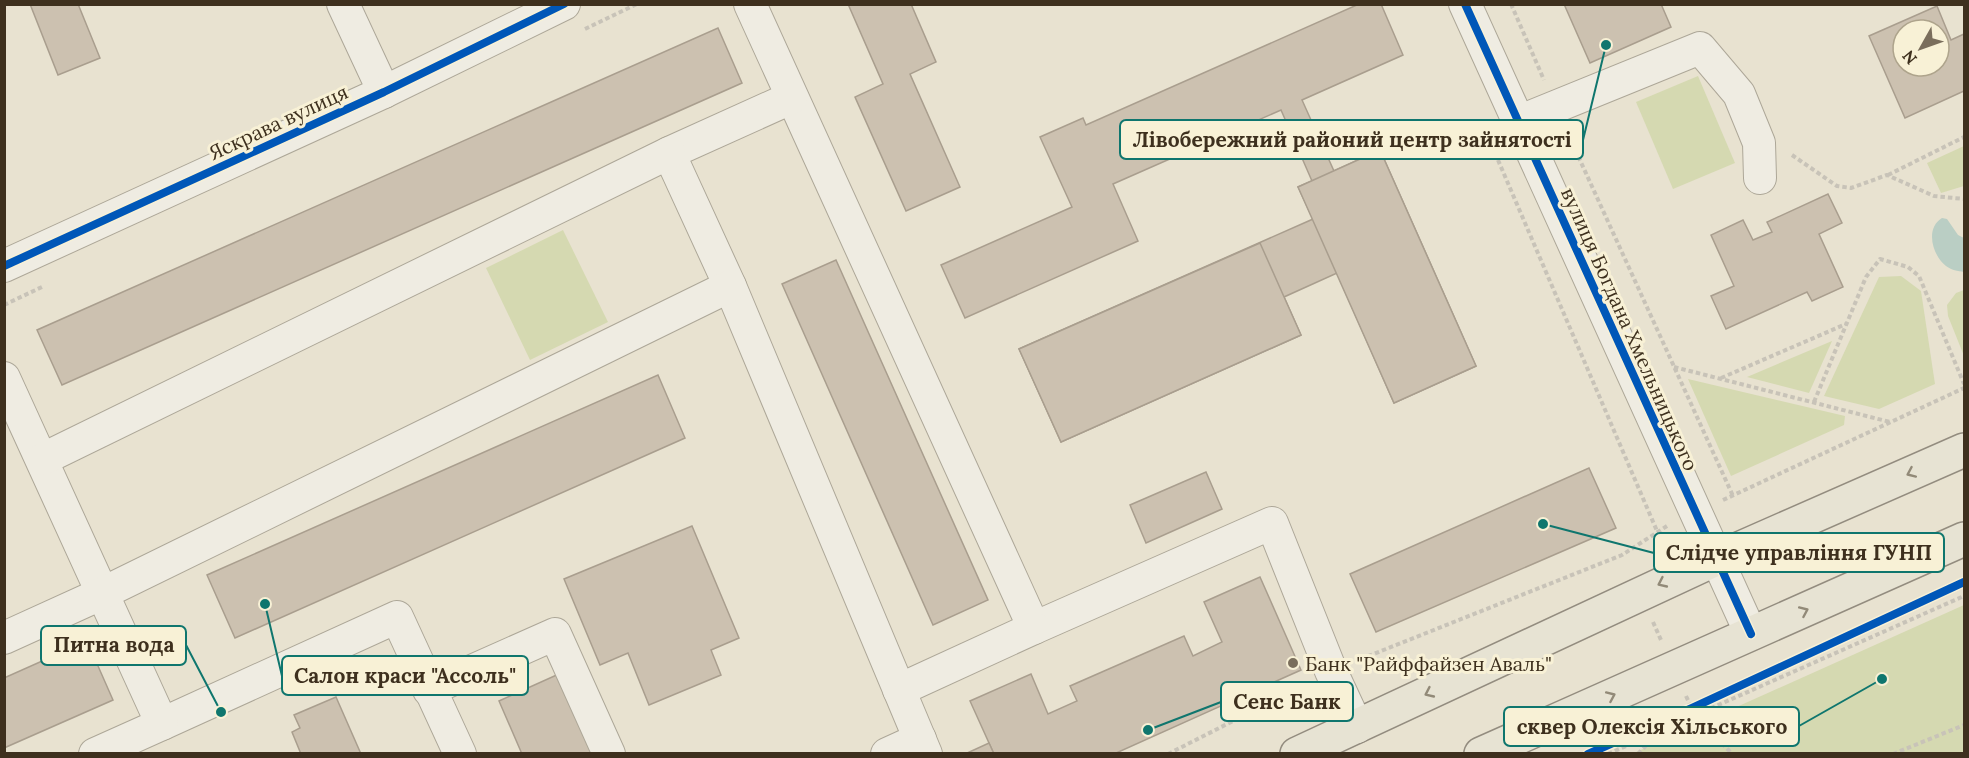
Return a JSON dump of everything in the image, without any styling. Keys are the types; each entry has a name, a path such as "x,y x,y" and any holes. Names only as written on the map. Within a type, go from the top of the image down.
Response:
{"main road":[{"path":"1297,753 1716,559 1965,450"},
{"path":"1481,753 1965,539"}],"street":[{"path":"343,4 384,92"},
{"name":"Яскрава вулиця","path":"4,266 384,92 564,4"},
{"path":"750,4 1034,628"},
{"name":"вулиця Богдана Хмельницького","path":"1466,4 1751,634"},
{"path":"1518,122 1700,48 1739,94 1759,142 1760,178"},
{"path":"43,459 669,153 791,98"},
{"path":"669,153 730,285 922,746 886,753"},
{"path":"4,638 103,593 730,285"},
{"path":"4,378 43,459 162,724"},
{"path":"899,690 1272,523 1331,671 1357,727"},
{"path":"95,753 397,617 460,753"},
{"path":"429,690 555,634 609,753"}],"path":[{"path":"1511,4 1555,106 1733,496"},
{"path":"1753,131 1822,174 1837,186 1851,188 1887,175 1965,137"},
{"path":"1493,149 1657,531"},
{"path":"1887,175 1934,196 1965,198"},
{"path":"1168,753 1331,671 1622,555 1657,531 1965,386 1937,322 1926,289 1919,276 1908,267 1880,259 1866,277 1814,402"},
{"path":"1720,378 1847,323"},
{"path":"1673,367 1891,422"},
{"path":"1622,555 1694,711 1732,753"},
{"path":"1598,749 1694,711 1965,596"},
{"path":"1608,753 1661,730 1733,689"},
{"path":"1893,753 1965,725"},
{"path":"1638,753 1661,730"}],"green space":[{"path":"1698,76 1735,163 1673,189 1636,102"},
{"path":"1964,146 1964,186 1941,193 1927,163"},
{"path":"563,230 608,322 530,360 486,268"},
{"path":"1901,276 1921,291 1935,384 1879,409 1824,396 1879,277"},
{"path":"1964,290 1964,356 1948,316 1947,305 1956,293"},
{"path":"1832,341 1809,393 1747,377"},
{"path":"1688,379 1845,416 1844,425 1731,476"},
{"path":"1964,605 1964,753 1634,753"}],"shaded area":[{"path":"1942,218 1947,219 1958,235 1964,238 1964,272 1946,266 1934,249 1933,228"}],"building":[{"path":"30,4 78,4 100,58 58,75"},
{"path":"848,4 911,4 936,62 910,74 960,187 906,211 855,97 883,84"},
{"path":"1359,4 1381,4 1403,55 1302,100 1334,171 1380,150 1476,366 1394,403 1337,273 1284,297 1301,335 1061,442 1019,349 1313,219 1298,187 1312,181 1281,110 1113,184 1138,241 965,318 941,265 1072,207 1040,137 1083,118 1086,125"},
{"path":"1564,4 1661,4 1671,27 1590,63"},
{"path":"1937,6 1942,18 1910,18"},
{"path":"1891,26 1891,78 1951,78 1951,40 1964,34 1964,91 1905,118 1869,36"},
{"path":"718,28 742,83 62,385 37,330"},
{"path":"1380,150 1476,366 1394,403 1298,187"},
{"path":"1828,194 1842,223 1819,234 1843,287 1812,301 1807,292 1726,329 1711,296 1734,286 1711,235 1743,220 1753,240 1772,232 1767,222"},
{"path":"1260,243 1301,335 1061,442 1019,349"},
{"path":"836,260 988,600 933,625 782,284"},
{"path":"658,375 685,438 235,638 207,575"},
{"path":"1589,468 1616,528 1376,632 1350,574"},
{"path":"1206,472 1222,509 1146,543 1130,505"},
{"path":"692,526 739,638 711,650 721,675 649,705 628,653 600,665 564,579"},
{"path":"1260,577 1301,670 1114,754 994,754 970,701 1031,674 1048,714 1077,701 1070,686 1184,636 1193,656 1222,642 1204,602"},
{"path":"87,641 113,700 4,748 4,678"},
{"path":"561,673 597,754 522,754 499,701"},
{"path":"336,697 361,754 301,754 292,732 300,728 294,715"},
{"path":"989,743 994,754 965,754"}],"cycle path":[{"path":"4,266 384,92 564,4"},
{"path":"1465,4 1751,634"},
{"path":"1588,754 1964,582"}],"place":[{"name":"Лівобережний районий центр зайнятості","path":"1606,45"},
{"name":"Слідче управління ГУНП","path":"1543,524"},
{"name":"Салон краси \"Ассоль\"","path":"265,604"},
{"name":"Банк \"Райффайзен Аваль\"","path":"1293,663"},
{"name":"сквер Олексія Хільського","path":"1882,679"},
{"name":"Питна вода","path":"221,712"},
{"name":"Сенс Банк","path":"1148,730"}]}
